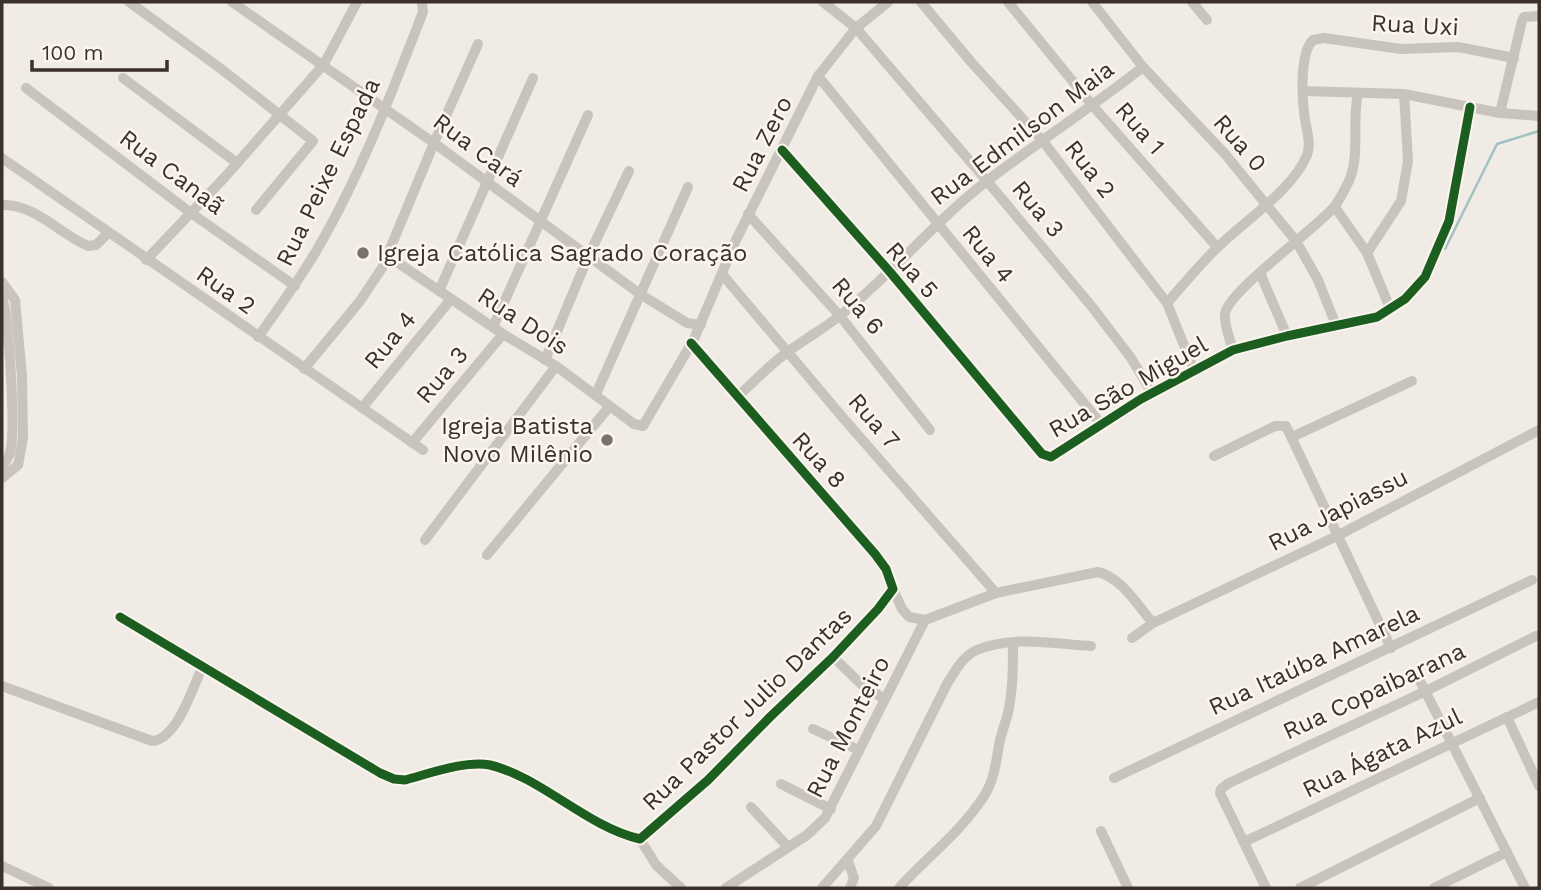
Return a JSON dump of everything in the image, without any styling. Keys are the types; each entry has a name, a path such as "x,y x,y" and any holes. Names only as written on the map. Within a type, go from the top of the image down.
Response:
{"street":[{"path":"129,2 220,68 313,142 256,210"},
{"name":"Rua Cará","path":"232,2 434,142 640,294 687,323 701,325"},
{"path":"146,260 237,163 324,64 356,2"},
{"name":"Rua Peixe Espada","path":"258,337 319,247 386,108 421,17 424,8 422,2"},
{"name":"Rua 3","path":"823,2 856,28 987,181 1093,308 1131,358 1152,393"},
{"name":"Rua Zero","path":"634,424 640,427 645,425 693,341 748,214 818,76 856,28 888,2"},
{"name":"Rua 2","path":"921,2 972,64 1041,140 1167,303"},
{"name":"Rua 1","path":"1008,2 1093,106 1217,247"},
{"name":"Rua 0","path":"1093,2 1143,67 1225,154 1296,241 1318,280 1336,325"},
{"path":"1192,2 1207,20"},
{"path":"1500,113 1524,17 1539,16"},
{"name":"Rua Uxi","path":"1303,91 1307,48 1313,40 1324,38 1401,49 1458,47 1514,58"},
{"path":"304,369 360,301 388,256 434,142 478,44"},
{"name":"Rua Edmilson Maia","path":"737,397 787,352 840,316 890,272 936,224 987,181 1143,67"},
{"name":"Rua 4","path":"818,76 1101,424"},
{"path":"123,78 237,163"},
{"name":"Rua 4","path":"439,291 533,78"},
{"name":"Rua Canaã","path":"26,88 191,213 295,286"},
{"path":"1194,370 1167,303 1217,247 1267,205 1298,170 1307,153 1303,91 1404,94 1500,113 1539,116"},
{"path":"1233,350 1226,324 1228,306 1260,273 1335,207 1352,176 1356,164 1354,131 1358,93"},
{"path":"1367,253 1401,201 1408,161 1404,94"},
{"name":"Rua São Miguel","path":"1011,416 1042,454 1051,457 1152,393 1233,350 1377,317 1405,299 1425,277 1449,221 1470,107"},
{"name":"Rua 3","path":"493,327 588,115"},
{"name":"Rua 5","path":"782,150 890,272 1011,416"},
{"path":"2,158 108,233 96,245 88,246 33,213 13,205 2,205"},
{"path":"545,359 588,257 629,170"},
{"path":"596,394 688,187"},
{"path":"1335,207 1367,253 1391,308"},
{"name":"Rua 6","path":"748,214 840,316 929,430"},
{"name":"Rua 2","path":"108,233 423,450"},
{"name":"Rua Dois","path":"388,256 503,334 556,366 634,424"},
{"path":"1260,273 1287,336"},
{"name":"Rua 7","path":"722,274 996,593"},
{"path":"2,282 15,300 22,376 23,438 7,462"},
{"path":"2,298 6,314 6,370 13,436 7,462 9,474 2,478"},
{"name":"Rua 4","path":"362,408 451,299"},
{"name":"Rua 8","path":"687,323 693,341 737,397 876,554 886,569 892,589"},
{"name":"Rua 3","path":"412,443 503,334"},
{"path":"425,540 556,366"},
{"path":"6,370 22,376"},
{"path":"1292,437 1412,382"},
{"path":"487,555 609,407"},
{"path":"1214,456 1275,426 1286,426 1391,648"},
{"name":"Rua Japiassu","path":"1132,638 1153,623 1337,536 1539,430"},
{"path":"892,589 909,617 925,620 996,593 1098,572 1122,587 1153,623"},
{"name":"Rua Itaúba Amarela","path":"1114,778 1532,580"},
{"name":"Rua Pastor Julio Dantas","path":"120,617 367,766 394,779 405,780 471,764 489,765 523,779 614,830 640,839 708,780 833,657 878,609 892,589"},
{"name":"Rua Monteiro","path":"726,888 817,827 831,809 925,620"},
{"name":"Rua Copaibarana","path":"1244,842 1220,793 1229,783 1426,691 1536,636"},
{"path":"822,888 848,861 881,818 948,682 962,660 976,650 1013,643 1091,646"},
{"path":"899,888 918,867 945,845 984,795 997,765 999,743 1008,712 1013,643"},
{"path":"833,657 860,683 884,699"},
{"path":"2,686 152,741 160,740 175,725 202,668"},
{"path":"1418,675 1525,888"},
{"name":"Rua Ágata Azul","path":"1244,842 1539,702"},
{"path":"1507,717 1539,786"},
{"path":"813,729 859,750"},
{"path":"781,784 831,809"},
{"path":"1300,888 1480,798"},
{"path":"751,807 788,847"},
{"path":"1101,831 1128,888"},
{"path":"640,839 656,865 681,888"},
{"path":"1244,842 1266,888"},
{"path":"1434,888 1507,852"},
{"path":"848,861 853,878 850,888"},
{"path":"2,866 48,888"}],"waterway":[{"path":"1445,249 1497,144 1539,131"}],"cycle path":[{"path":"782,150 890,272 1042,454 1051,457 1141,399 1233,350 1377,317 1405,299 1425,277 1449,221 1470,107"},
{"path":"120,617 394,779 405,780 470,764 490,765 528,780 601,824 640,839 708,780 833,657 893,589 886,569 875,554 691,343"}],"place":[{"name":"Igreja Católica Sagrado Coração","path":"363,253"},
{"name":"Igreja Batista Novo Milênio","path":"607,440"}]}
